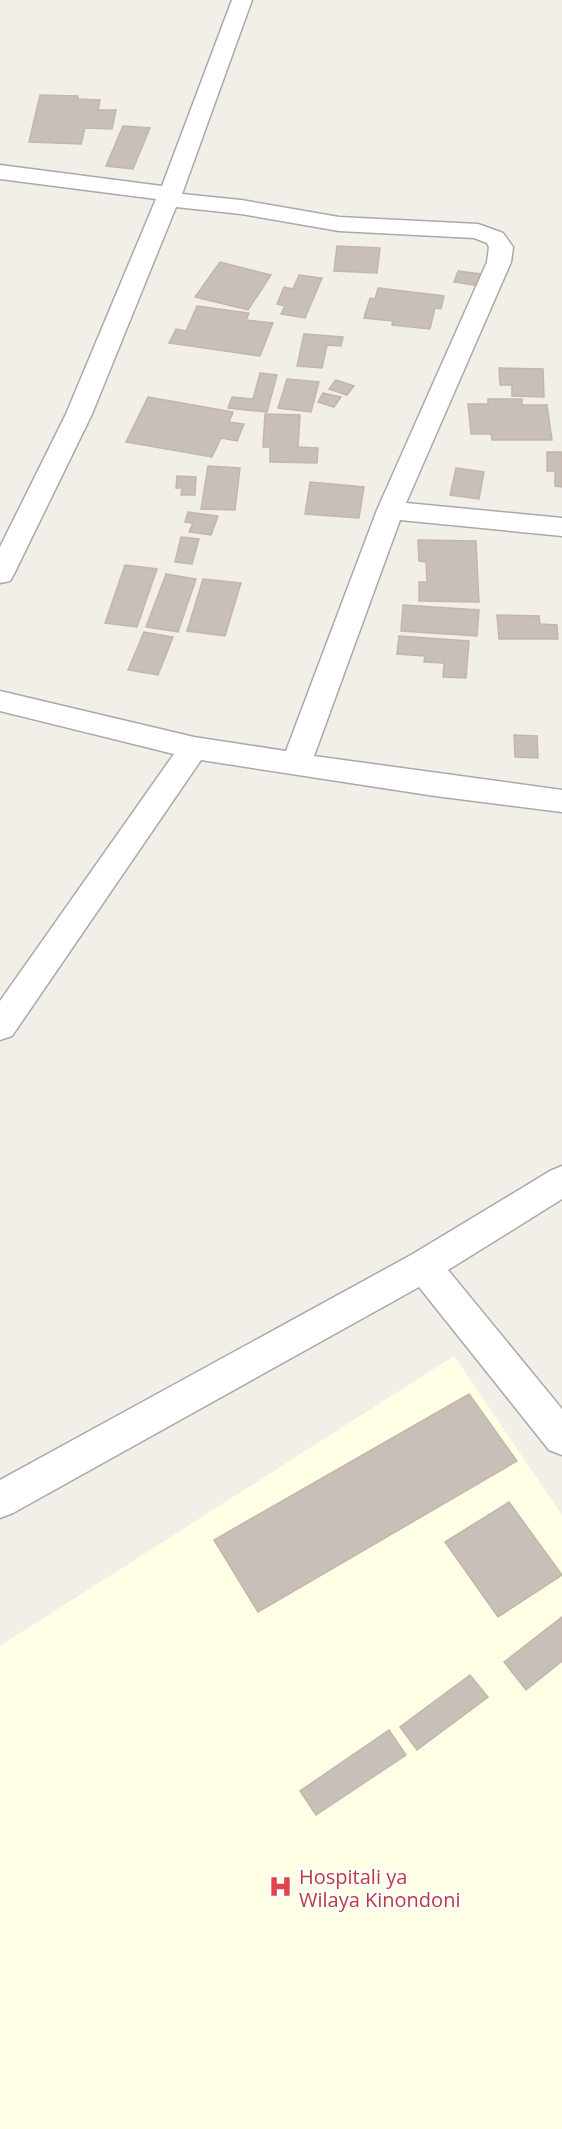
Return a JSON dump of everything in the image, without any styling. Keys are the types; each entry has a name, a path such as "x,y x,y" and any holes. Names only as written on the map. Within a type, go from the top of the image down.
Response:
{"street":[{"path":"0,574 79,414 169,197 242,0"},
{"path":"0,172 241,207 339,224 478,231 495,238 501,247 500,262 492,281 390,510 296,764"},
{"path":"390,510 562,527"},
{"path":"0,701 194,748 562,801"},
{"path":"0,1027 194,748"},
{"path":"0,1500 424,1266 562,1181"},
{"path":"424,1266 562,1438"}],"shaded area":[{"name":"Hospitali ya Wilaya Kinondoni","path":"454,1356 562,1515 562,2129 0,2129 0,1646"}],"building":[{"path":"40,95 78,96 78,99 100,100 98,110 116,110 112,129 85,128 81,144 29,142"},
{"path":"123,126 150,128 133,169 106,166"},
{"path":"337,246 380,248 377,273 334,271"},
{"path":"220,262 271,275 248,310 195,297"},
{"path":"458,271 489,275 485,287 454,282"},
{"path":"299,275 322,278 305,318 281,314 285,306 277,304 284,287 293,289"},
{"path":"378,288 444,296 441,309 435,308 430,329 392,325 393,321 364,318 370,298 375,299"},
{"path":"197,306 249,313 246,320 273,323 260,356 169,343 176,329 186,331"},
{"path":"304,334 343,337 341,346 327,345 322,368 297,366"},
{"path":"499,368 543,369 544,397 512,396 512,385 500,385"},
{"path":"260,373 277,375 267,412 228,408 232,397 253,399"},
{"path":"287,379 319,382 311,412 278,408"},
{"path":"336,380 354,386 347,395 329,389"},
{"path":"323,393 341,397 334,407 318,402"},
{"path":"148,397 233,412 229,422 244,424 237,441 221,438 212,457 126,442"},
{"path":"488,399 522,399 522,405 547,405 552,440 492,440 491,434 471,434 468,404 488,404"},
{"path":"265,414 300,415 298,447 318,448 317,463 270,462 270,447 263,447"},
{"path":"547,452 562,452 562,487 555,486 555,471 547,471"},
{"path":"208,466 240,468 235,510 201,509"},
{"path":"456,468 484,472 479,499 450,495"},
{"path":"177,476 196,477 195,495 181,495 182,488 176,488"},
{"path":"310,482 364,487 359,518 305,514"},
{"path":"188,512 218,516 211,535 189,532 193,523 185,522"},
{"path":"181,537 199,539 192,564 175,562"},
{"path":"418,540 476,541 479,602 419,601 419,582 427,582 426,562 419,561"},
{"path":"125,565 157,569 137,627 105,623"},
{"path":"166,574 196,579 178,632 146,627"},
{"path":"203,579 241,583 225,636 187,631"},
{"path":"403,605 479,610 477,636 401,631"},
{"path":"497,615 539,616 540,624 557,625 558,639 499,639"},
{"path":"144,632 173,637 158,675 128,670"},
{"path":"399,636 469,641 466,678 443,677 444,663 424,662 425,656 397,654"},
{"path":"514,735 537,736 538,758 515,757"},
{"path":"469,1394 517,1461 258,1612 214,1540"},
{"path":"509,1502 562,1575 498,1617 445,1542"},
{"path":"562,1617 562,1661 526,1690 504,1662"},
{"path":"470,1675 488,1697 417,1750 400,1727"},
{"path":"389,1730 406,1755 316,1815 300,1791"}],"place":[{"name":"Hospitali ya Wilaya Kinondoni","path":"281,1887"}]}
